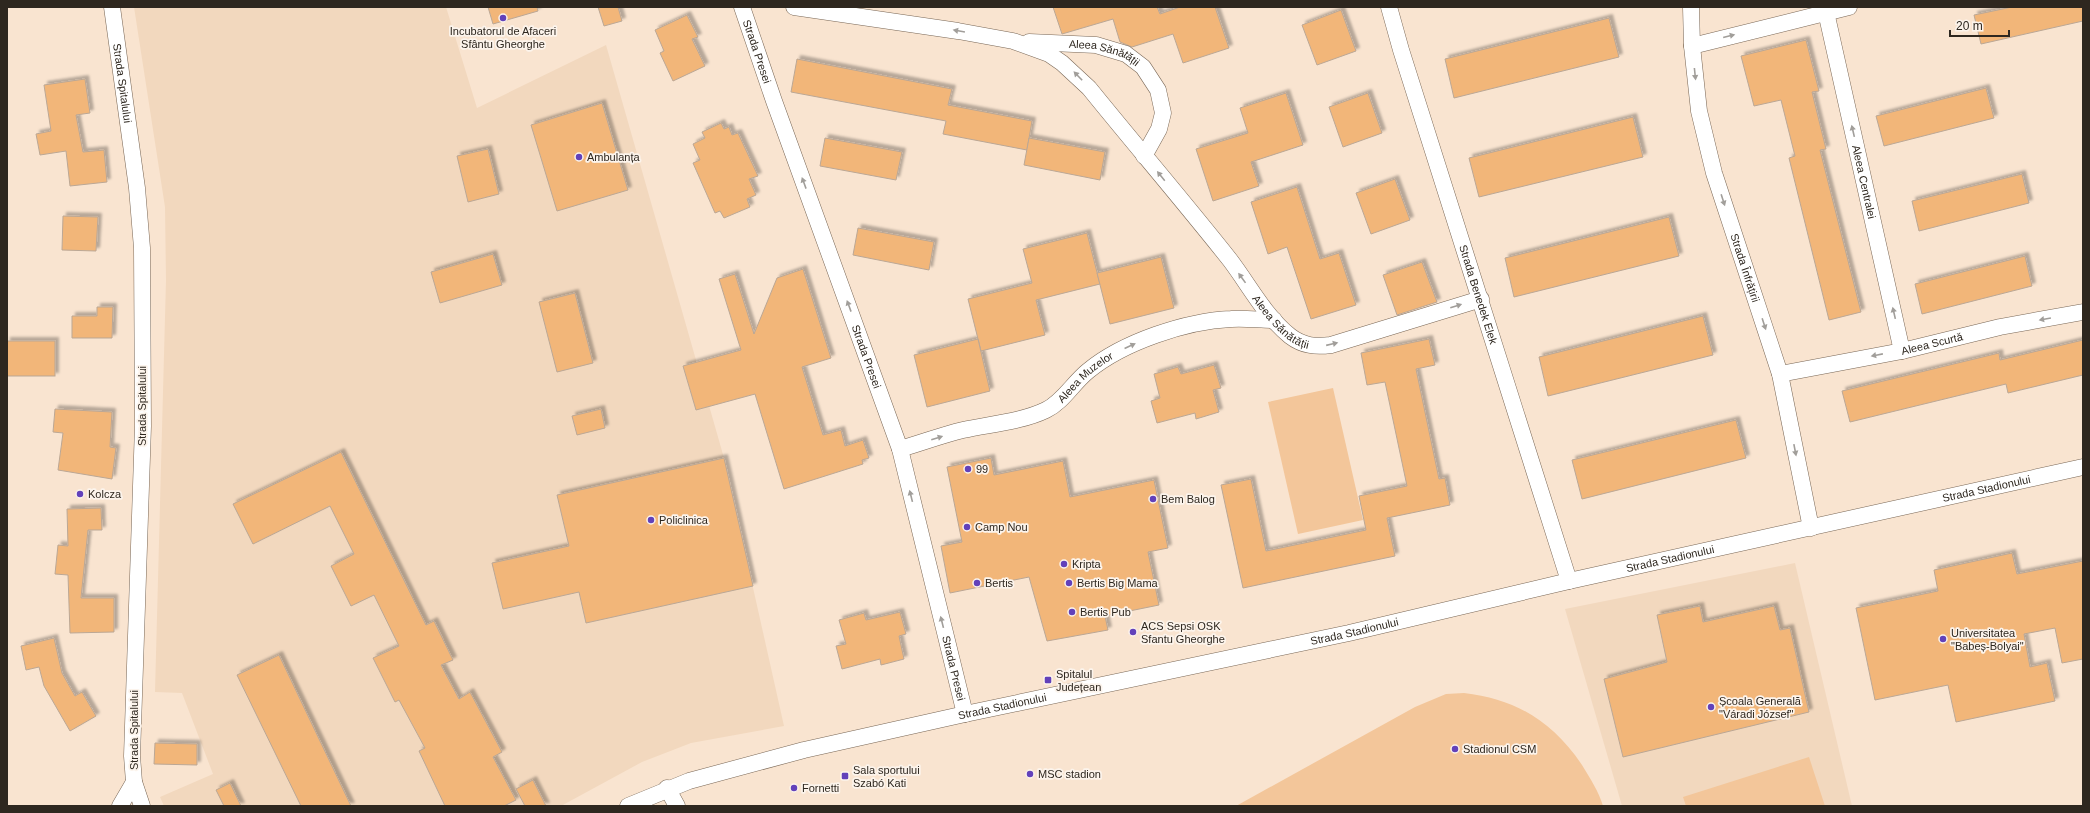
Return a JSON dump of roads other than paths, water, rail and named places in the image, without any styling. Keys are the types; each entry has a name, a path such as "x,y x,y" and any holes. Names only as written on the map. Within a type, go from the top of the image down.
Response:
{"street":[{"name":"Strada Spitalului","path":"112,7 138,188 142,248 142,426 132,756 134,782 142,806"},
{"name":"Strada Presei","path":"742,7 774,101 900,449 965,714"},
{"name":"Aleea Sănătății","path":"794,7 958,31 1013,41 1096,45 1126,54 1143,67 1158,90 1163,113 1159,129 1144,156"},
{"name":"Strada Benedek Elek","path":"1390,7 1401,50 1570,581"},
{"name":"Strada Înfrățirii","path":"1691,7 1692,46 1699,111 1714,173 1780,374 1811,528"},
{"path":"1692,46 1849,7"},
{"name":"Aleea Centralei","path":"1826,12 1902,351"},
{"name":"Aleea Sănătății","path":"1013,41 1049,54 1074,72 1230,261 1274,320 1290,336 1300,342 1320,346 1381,331 1481,298"},
{"name":"Aleea Scurtă","path":"1780,374 1902,351 2000,327 2083,312"},
{"name":"Aleea Muzelor","path":"900,449 961,430 1031,416 1044,411 1053,406 1087,371 1114,354 1158,335 1192,324 1214,321 1232,319 1274,320"},
{"name":"Strada Stadionului","path":"628,806 667,788 714,773 804,750 965,714 1349,633 1570,581 2083,467"},
{"path":"120,806 134,782"},
{"path":"667,788 677,806"}],"place":[{"name":"Incubatorul de Afaceri Sfântu Gheorghe","path":"503,18"},
{"name":"Ambulanța","path":"579,157"},
{"name":"99","path":"968,469"},
{"name":"Kolcza","path":"80,494"},
{"name":"Bem Balog","path":"1153,499"},
{"name":"Policlinica","path":"651,520"},
{"name":"Camp Nou","path":"967,527"},
{"name":"Kripta","path":"1064,564"},
{"name":"Bertis","path":"977,583"},
{"name":"Bertis Big Mama","path":"1069,583"},
{"name":"Bertis Pub","path":"1072,612"},
{"name":"ACS Sepsi OSK Sfantu Gheorghe","path":"1133,632"},
{"name":"Universitatea \"Babeș-Bolyai\"","path":"1943,639"},
{"name":"Spitalul Județean","path":"1048,680"},
{"name":"Școala Generală \"Váradi József\"","path":"1711,707"},
{"name":"Stadionul CSM","path":"1455,749"},
{"name":"MSC stadion","path":"1030,774"},
{"name":"Sala sportului Szabó Kati","path":"845,776"},
{"name":"Fornetti","path":"794,788"}]}
